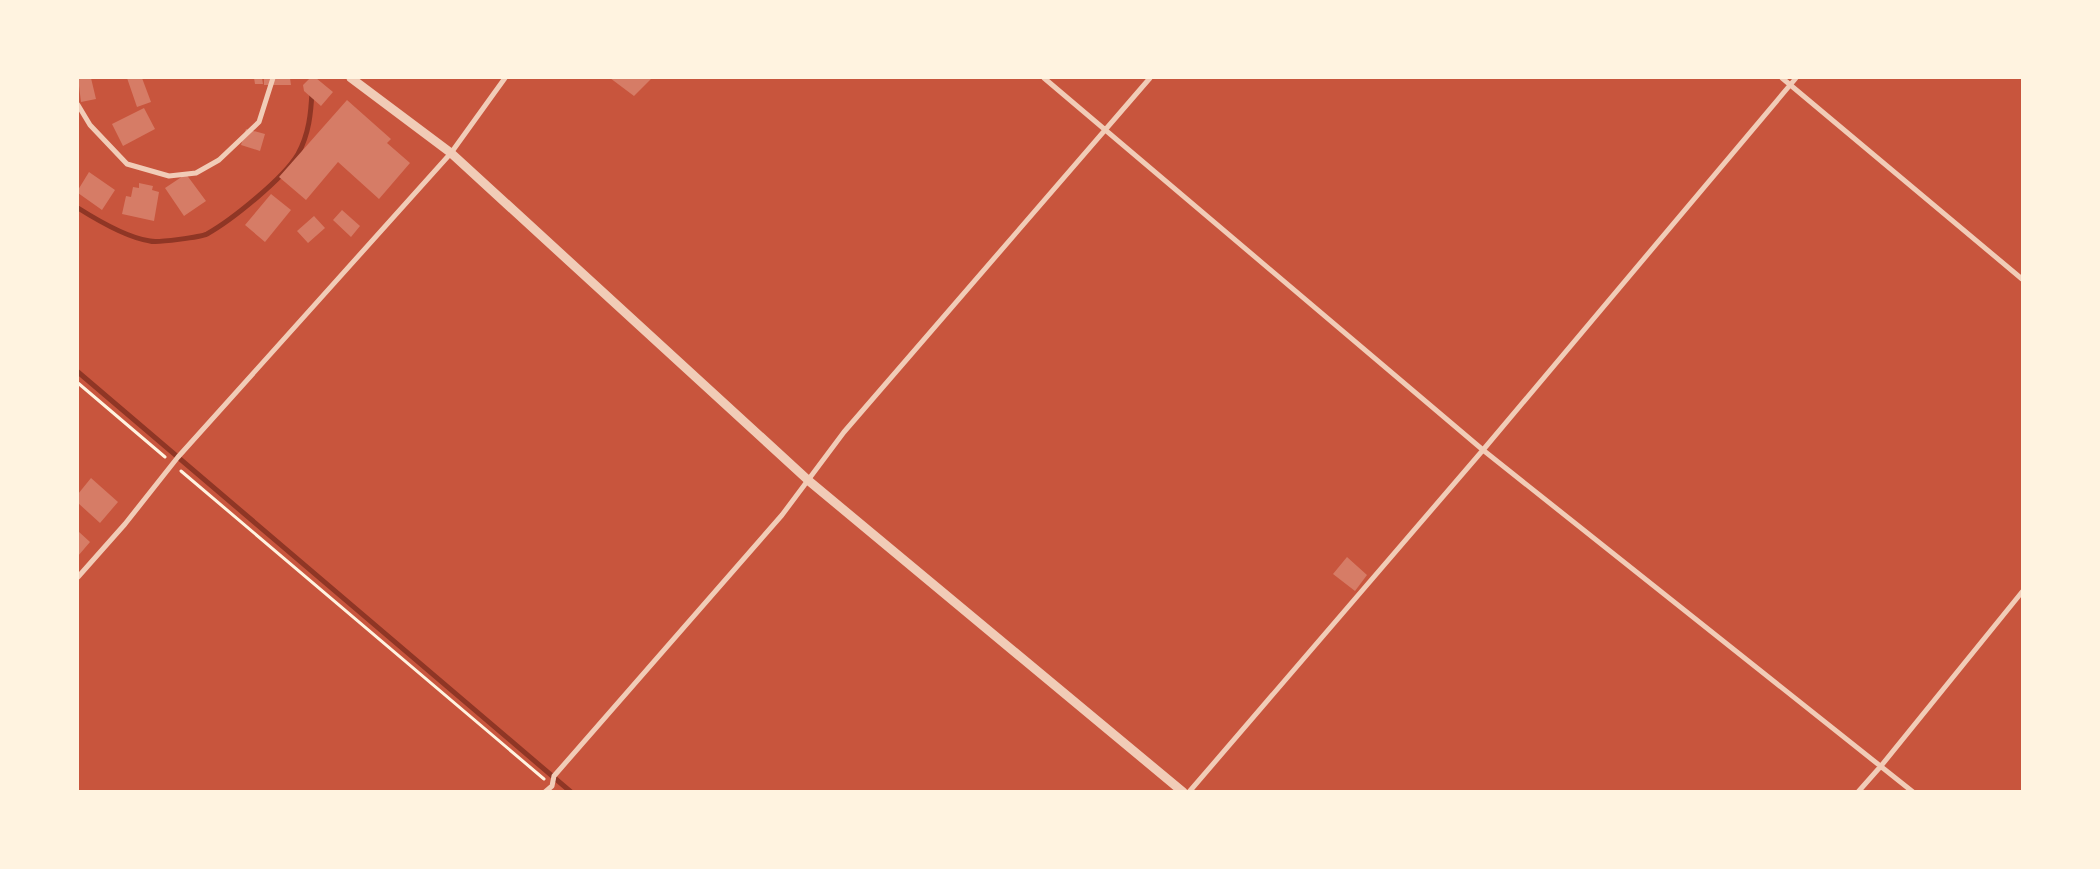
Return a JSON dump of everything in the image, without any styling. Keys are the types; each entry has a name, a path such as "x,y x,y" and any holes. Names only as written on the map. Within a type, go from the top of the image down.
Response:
{"street":[{"path":"78,105 90,125 127,164 168,176 196,173 219,160 259,122 273,78"},
{"path":"351,78 452,153 809,481 1183,792"},
{"path":"78,577 125,524 173,464 452,153 506,78"},
{"path":"1044,78 1483,450 1913,792"},
{"path":"545,792 552,786 554,776 782,515 844,432 1150,78"},
{"path":"1782,78 2022,279"},
{"path":"1189,792 1483,450 1796,78"},
{"path":"1858,792 2022,592"}],"path":[{"path":"78,383 552,786"}],"building":[{"path":"78,78 91,78 96,99 81,102"},
{"path":"127,78 142,78 151,102 137,107"},
{"path":"254,78 262,78 263,84 255,84"},
{"path":"264,78 290,78 291,85 264,85"},
{"path":"310,78 316,78 333,92 321,106 304,91 303,85"},
{"path":"610,78 652,78 634,96"},
{"path":"347,100 391,139 387,143 410,163 379,199 338,162 306,200 279,177"},
{"path":"144,108 155,129 123,146 112,124"},
{"path":"246,129 265,134 260,151 241,145"},
{"path":"89,172 115,190 102,210 78,193"},
{"path":"186,174 206,201 184,216 165,188"},
{"path":"139,183 153,186 152,190 159,192 154,221 122,214 126,196 131,197 133,187 139,188"},
{"path":"271,194 291,210 265,242 245,225"},
{"path":"342,210 360,226 351,237 333,220"},
{"path":"314,216 325,228 308,243 297,231"},
{"path":"91,478 118,502 100,523 78,503 78,494"},
{"path":"78,531 90,542 78,556"},
{"path":"1347,557 1367,575 1355,591 1333,574"}],"waterway":[{"path":"78,208 103,223 150,241 197,237 207,234 218,228 257,198 291,164 302,146 307,131 312,91"},
{"path":"78,372 571,792"}]}
